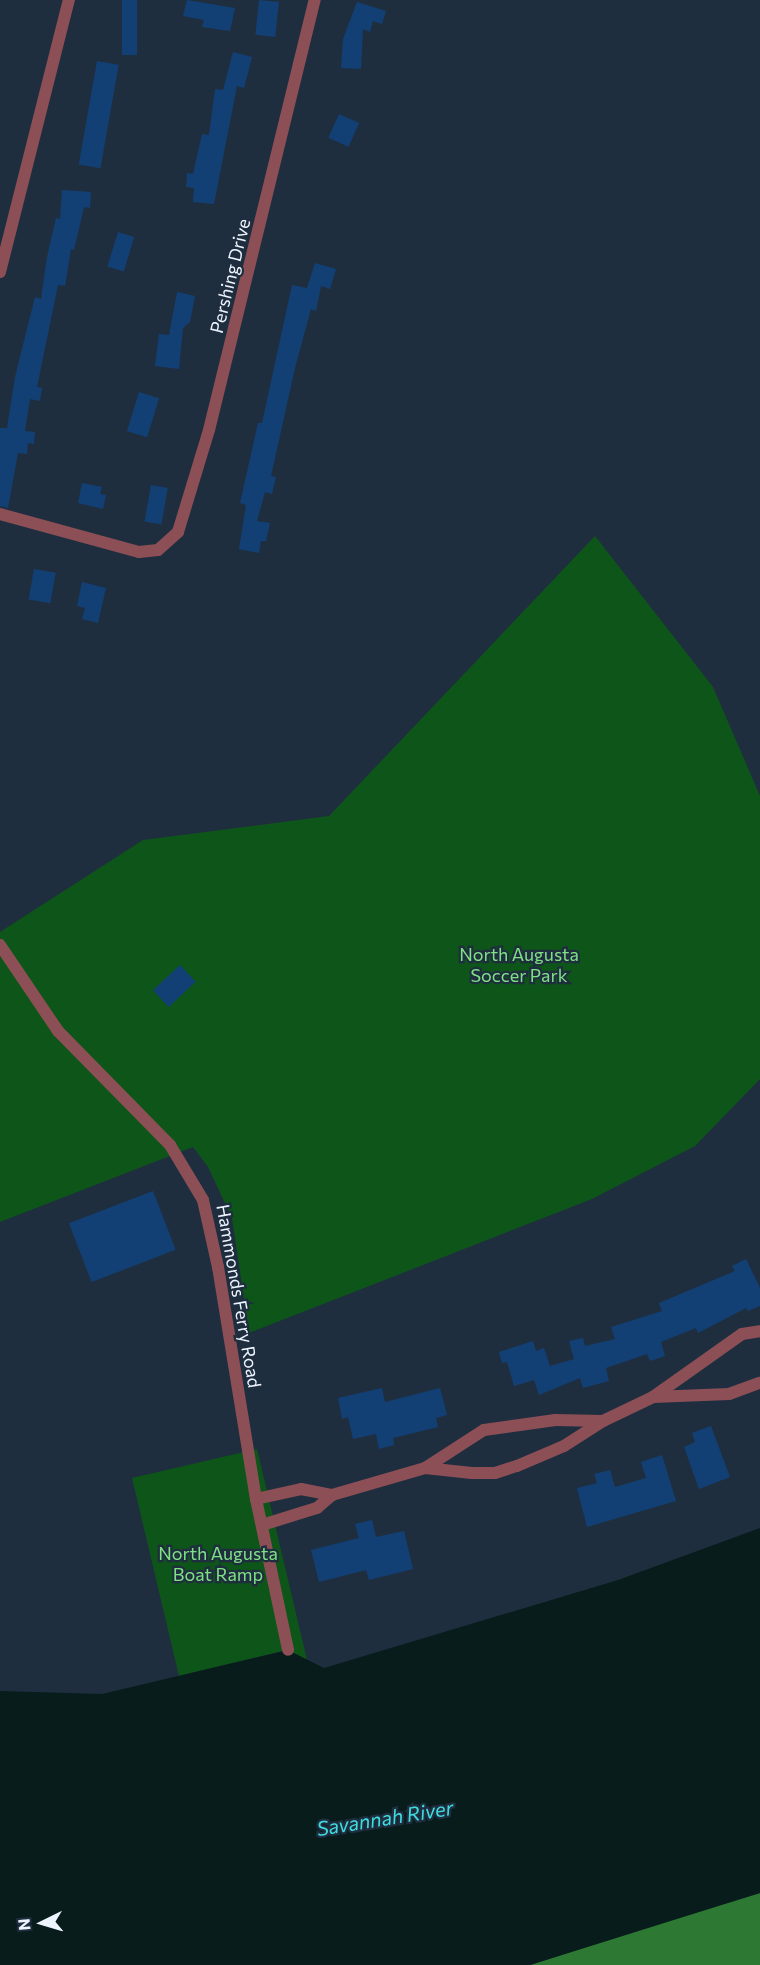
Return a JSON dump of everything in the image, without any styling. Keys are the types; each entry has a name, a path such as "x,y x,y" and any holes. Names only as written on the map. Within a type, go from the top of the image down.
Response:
{"street":[{"path":"0,272 69,0"},
{"name":"Pershing Drive","path":"0,514 139,552 158,550 173,540 182,524 283,141 315,0"},
{"name":"Hammonds Ferry Road","path":"0,945 58,1031 170,1145 203,1200 218,1267 256,1499 288,1650"},
{"path":"425,1468 495,1473 564,1446 603,1421 653,1397 742,1334 760,1331"},
{"path":"653,1397 729,1394 760,1383"},
{"path":"262,1525 317,1508 332,1495 425,1468 484,1430 555,1420 603,1421"},
{"path":"256,1499 301,1489 332,1495"}],"green space":[{"name":"North Augusta Soccer Park","path":"595,536 713,687 760,796 760,1079 695,1146 592,1199 249,1333 232,1218 208,1167 193,1147 0,1222 0,932 143,840 329,816"},
{"name":"North Augusta Boat Ramp","path":"257,1449 307,1660 287,1650 179,1676 132,1478"},
{"path":"760,1893 760,1965 530,1965 690,1914"}],"water":[{"name":"Savannah River","path":"760,1528 760,1893 530,1965 0,1965 0,1691 102,1694 288,1650 324,1668 618,1580"}],"building":[{"path":"122,0 137,0 137,55 122,55"},
{"path":"187,0 235,8 230,31 202,27 204,20 183,16"},
{"path":"259,0 279,2 275,37 255,35"},
{"path":"357,2 386,11 382,24 373,21 370,32 363,29 361,69 341,68 343,39"},
{"path":"233,52 252,57 244,88 237,86 214,204 193,202 194,188 186,187 187,173 193,174 202,134 209,135 215,89 223,90"},
{"path":"97,61 119,65 100,168 79,164"},
{"path":"339,114 359,123 349,147 328,138"},
{"path":"62,190 91,192 90,208 84,207 74,250 71,249 65,286 58,285 37,387 42,388 40,401 30,399 25,431 35,432 34,444 28,443 27,454 18,453 8,508 0,506 0,428 7,428 15,377 35,297 41,299 56,218 60,219"},
{"path":"118,232 134,237 124,271 107,266"},
{"path":"315,263 336,269 330,289 321,286 316,311 311,309 295,368 271,476 276,477 272,494 265,492 257,521 270,523 266,541 261,541 259,553 239,549 246,505 240,503 258,423 262,423 292,285 307,288"},
{"path":"177,292 195,296 190,322 183,328 179,369 155,366 159,334 169,335"},
{"path":"139,392 159,398 147,437 127,431"},
{"path":"82,483 102,487 100,494 106,495 103,509 78,503"},
{"path":"151,485 168,488 161,524 145,521"},
{"path":"34,569 56,573 50,603 29,600"},
{"path":"82,582 106,588 98,623 82,619 85,608 77,606"},
{"path":"180,965 196,982 169,1007 153,990"},
{"path":"153,1191 176,1250 92,1282 69,1223"},
{"path":"746,1259 760,1288 760,1306 748,1311 746,1308 698,1333 696,1328 661,1342 665,1356 650,1361 647,1354 606,1368 609,1381 583,1388 580,1378 539,1395 534,1380 514,1386 507,1362 502,1363 499,1352 533,1341 536,1351 544,1348 550,1366 574,1359 569,1341 583,1338 585,1346 615,1339 611,1327 662,1311 659,1303 735,1271 732,1266"},
{"path":"382,1388 385,1402 440,1388 447,1415 436,1418 438,1427 393,1438 394,1445 379,1449 376,1434 353,1439 348,1417 342,1419 338,1398"},
{"path":"711,1426 730,1477 699,1489 684,1447 695,1442 692,1433"},
{"path":"662,1455 676,1501 587,1527 577,1488 597,1483 594,1474 610,1470 615,1487 646,1478 641,1462"},
{"path":"372,1520 376,1537 404,1531 413,1569 369,1580 366,1570 319,1582 311,1550 359,1538 355,1524"}]}
